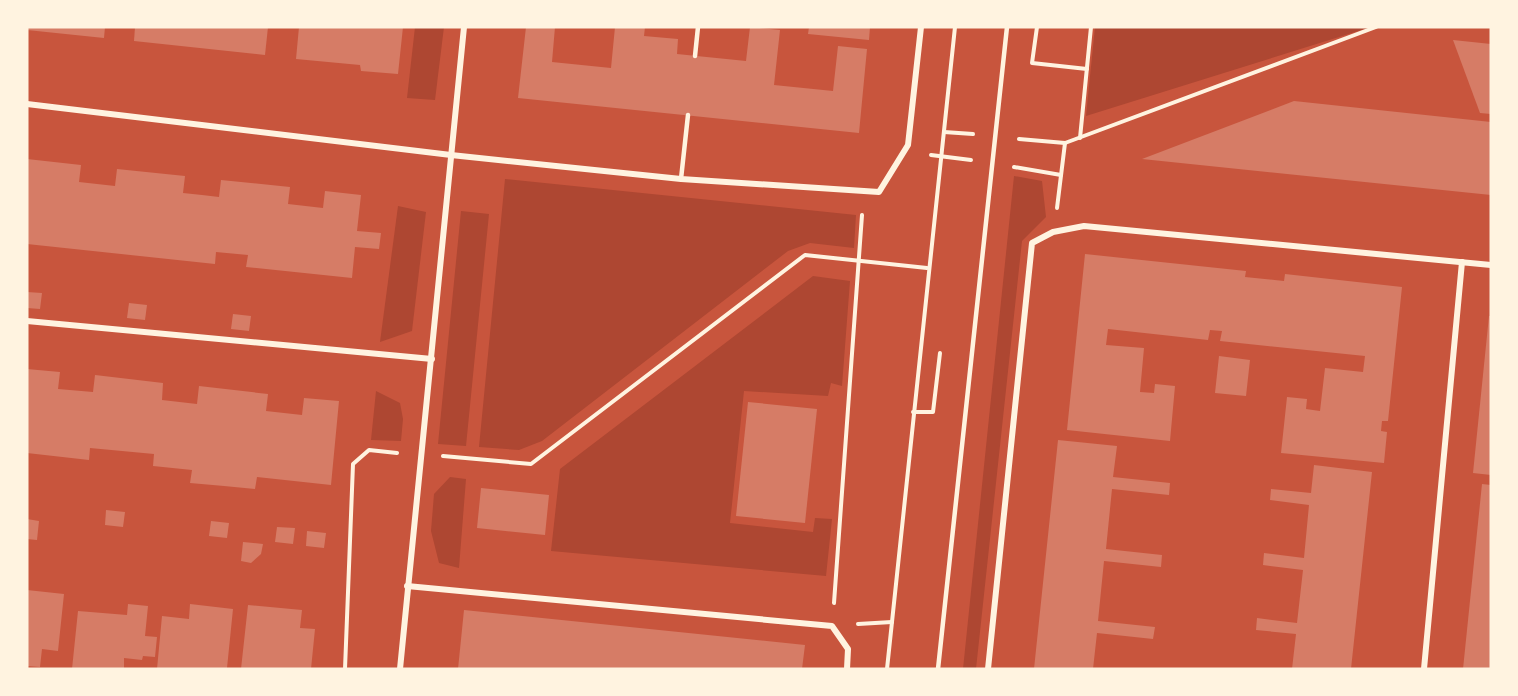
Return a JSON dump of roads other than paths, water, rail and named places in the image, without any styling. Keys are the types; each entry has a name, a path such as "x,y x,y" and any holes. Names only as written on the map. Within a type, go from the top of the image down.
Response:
{"street":[{"path":"400,669 419,454 432,359 464,27"},
{"path":"27,104 451,155 681,179 879,192 908,145 921,27"},
{"path":"987,669 1032,243 1053,232 1084,226 1491,265"},
{"path":"1424,669 1462,262"},
{"path":"27,321 432,359"},
{"path":"407,586 832,626 848,649 847,669"}],"lane":[{"path":"695,56 698,27"},
{"path":"938,669 1007,27"},
{"path":"681,179 688,115"}]}
